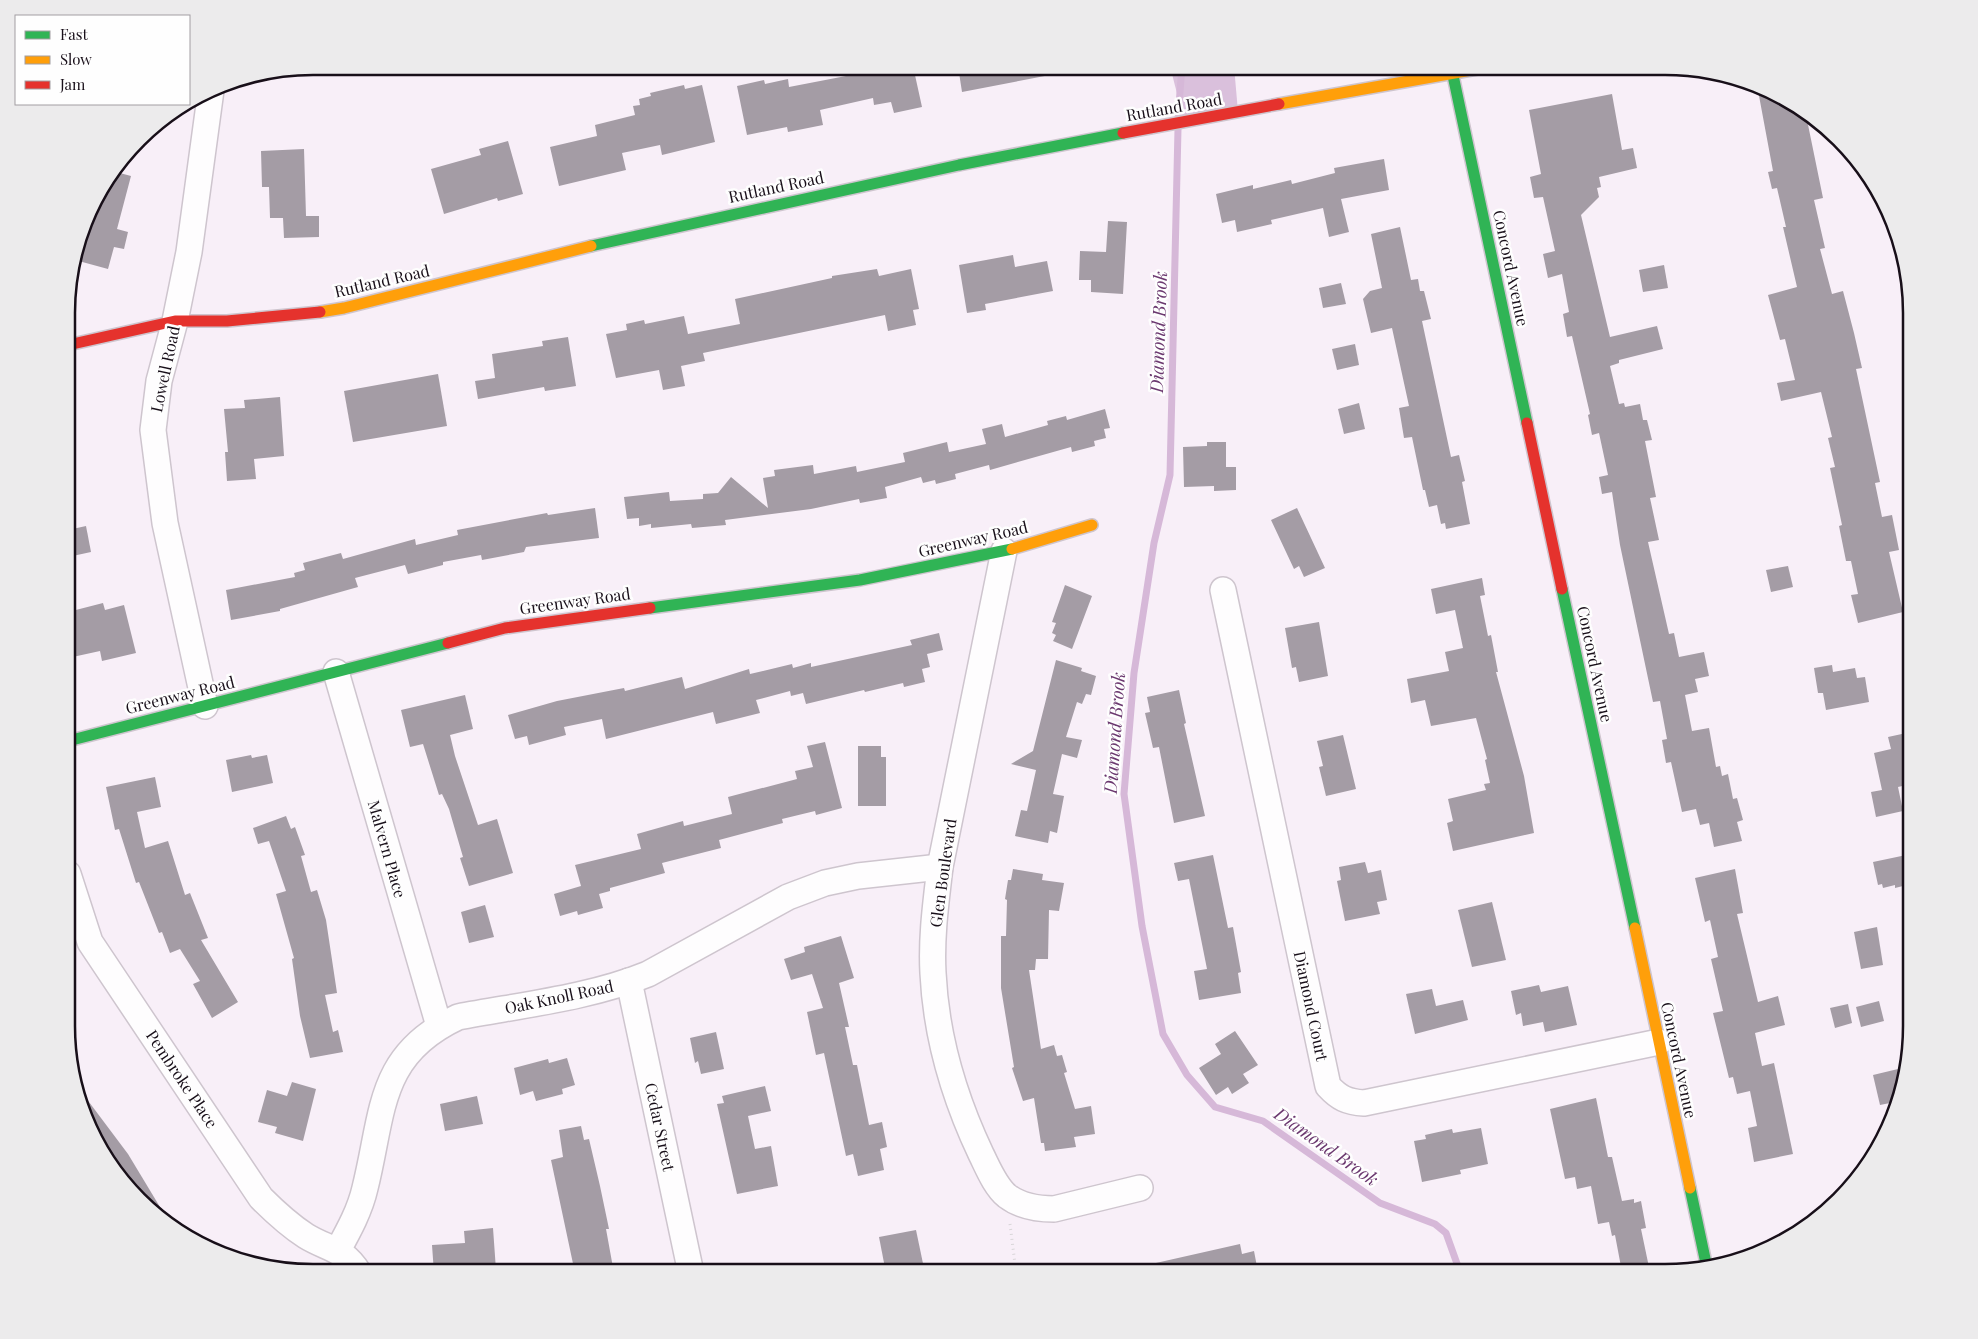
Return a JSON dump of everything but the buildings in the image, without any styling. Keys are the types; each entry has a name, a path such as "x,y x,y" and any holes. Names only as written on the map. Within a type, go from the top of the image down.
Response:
{"street":[{"name":"Rutland Road","path":"75,343 175,322 227,321 293,316 344,308 578,249 949,167 1426,75"},
{"name":"Concord Avenue","path":"1453,75 1705,1260"},
{"name":"Lowell Road","path":"205,706 165,523 153,430 159,381 175,322 189,252 210,99"},
{"name":"Greenway Road","path":"75,738 506,628 860,580 1004,552 1092,525"},
{"name":"Glen Boulevard","path":"1004,552 940,867 934,917 933,972 938,1020 950,1074 965,1119 988,1170 1007,1196"},
{"name":"Diamond Court","path":"1223,590 1328,1086 1339,1097 1350,1102 1364,1103 1659,1042"},
{"name":"Malvern Place","path":"336,672 439,1026"},
{"name":"Oak Knoll Road","path":"338,1250 354,1219 365,1188 378,1115 391,1080 402,1060 414,1046 439,1026 458,1017 594,991 648,974 788,897 825,883 858,876 940,867"},
{"name":"Pembroke Place","path":"75,896 90,942 261,1198 282,1220 308,1237 338,1250"},
{"name":"Cedar Street","path":"629,981 689,1264"},
{"path":"1007,1196 1020,1203 1040,1209 1054,1209 1140,1188"},
{"path":"338,1250 351,1264"}],"path":[{"path":"1007,1196 1015,1264"}],"shaded area":[{"path":"1172,75 1235,75 1238,112 1184,121"}],"waterway":[{"name":"Diamond Brook","path":"1178,118 1181,75"},
{"name":"Diamond Brook","path":"1178,129 1170,475 1154,543 1134,673 1124,794 1142,926 1163,1034 1187,1075 1215,1107 1263,1121 1380,1203 1435,1224 1446,1233 1457,1264"}],"traffic: fast":[{"path":"1453,75 1527,423"},
{"path":"591,246 959,165 1123,133"},
{"path":"650,608 860,580 1012,549"},
{"path":"1562,589 1635,928"},
{"path":"75,739 448,643"},
{"path":"1690,1188 1705,1260"}],"traffic: slow":[{"path":"1279,104 1443,75"},
{"path":"320,312 344,308 591,246"},
{"path":"1012,549 1092,525"},
{"path":"1635,928 1690,1188"}],"traffic: jam":[{"path":"1123,133 1279,104"},
{"path":"75,343 175,321 227,321 320,312"},
{"path":"1527,423 1562,589"},
{"path":"448,643 505,628 650,608"}]}
